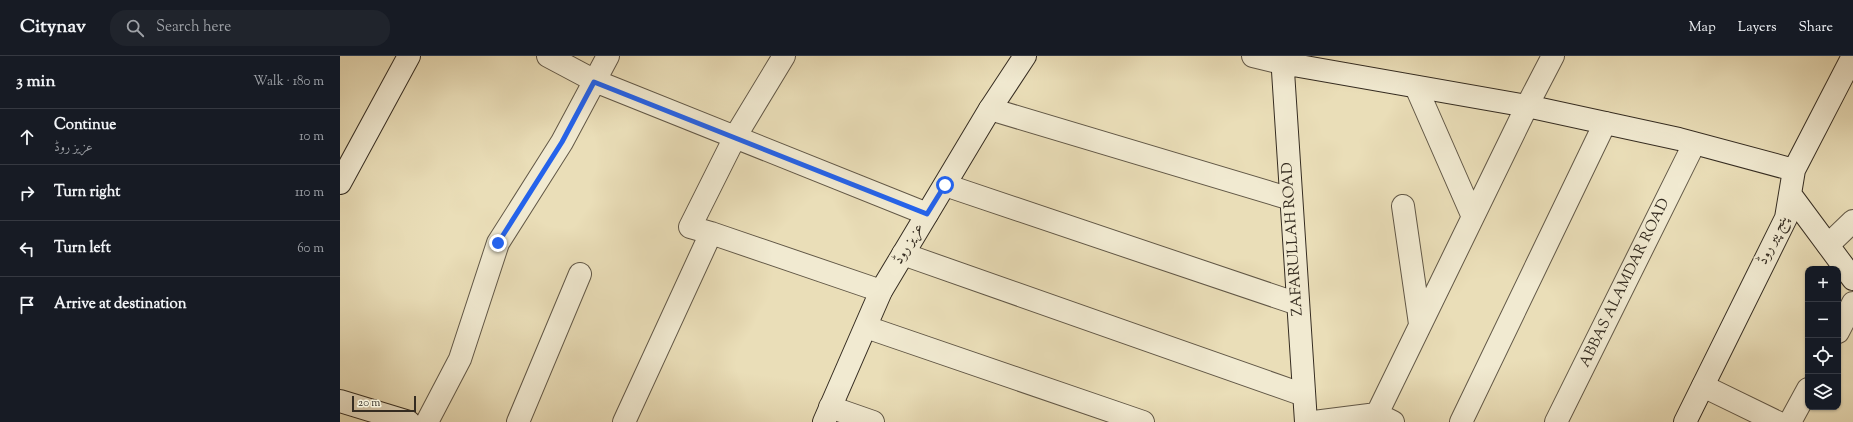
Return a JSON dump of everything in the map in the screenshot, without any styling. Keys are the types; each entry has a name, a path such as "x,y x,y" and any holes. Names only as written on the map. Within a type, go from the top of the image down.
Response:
{"street":[{"path":"340,183 409,56"},
{"path":"548,56 594,82 927,214"},
{"path":"427,422 460,359 498,243 562,142 608,56"},
{"path":"784,56 734,137 690,227 881,291"},
{"name":"عزیز روڈ","path":"827,414 881,291 990,108 1025,56"},
{"path":"1253,56 1282,60 1527,106 1694,144 1794,170"},
{"path":"1314,422 1385,418 1420,324 1553,56"},
{"name":"پنج پیر روڈ","path":"1686,422 1786,218 1794,170 1853,56"},
{"name":"ZAFARULLAH ROAD","path":"1282,60 1306,422"},
{"path":"1416,86 1472,217"},
{"path":"990,108 1291,199"},
{"path":"1461,422 1605,123"},
{"name":"ABBAS ALAMDAR ROAD","path":"1556,422 1694,144"},
{"path":"945,185 1298,304"},
{"path":"1790,194 1853,279"},
{"path":"1403,206 1420,324"},
{"path":"1828,245 1853,221"},
{"path":"624,422 711,233"},
{"path":"903,254 1304,395"},
{"path":"518,422 580,274"},
{"path":"1841,326 1853,303"},
{"path":"866,327 1143,422"},
{"path":"1703,386 1777,422"},
{"path":"1790,422 1805,394"},
{"path":"340,401 408,422"},
{"path":"827,414 873,422"}],"route":[{"path":"498,243 562,142 594,82 927,214 945,185"}]}
